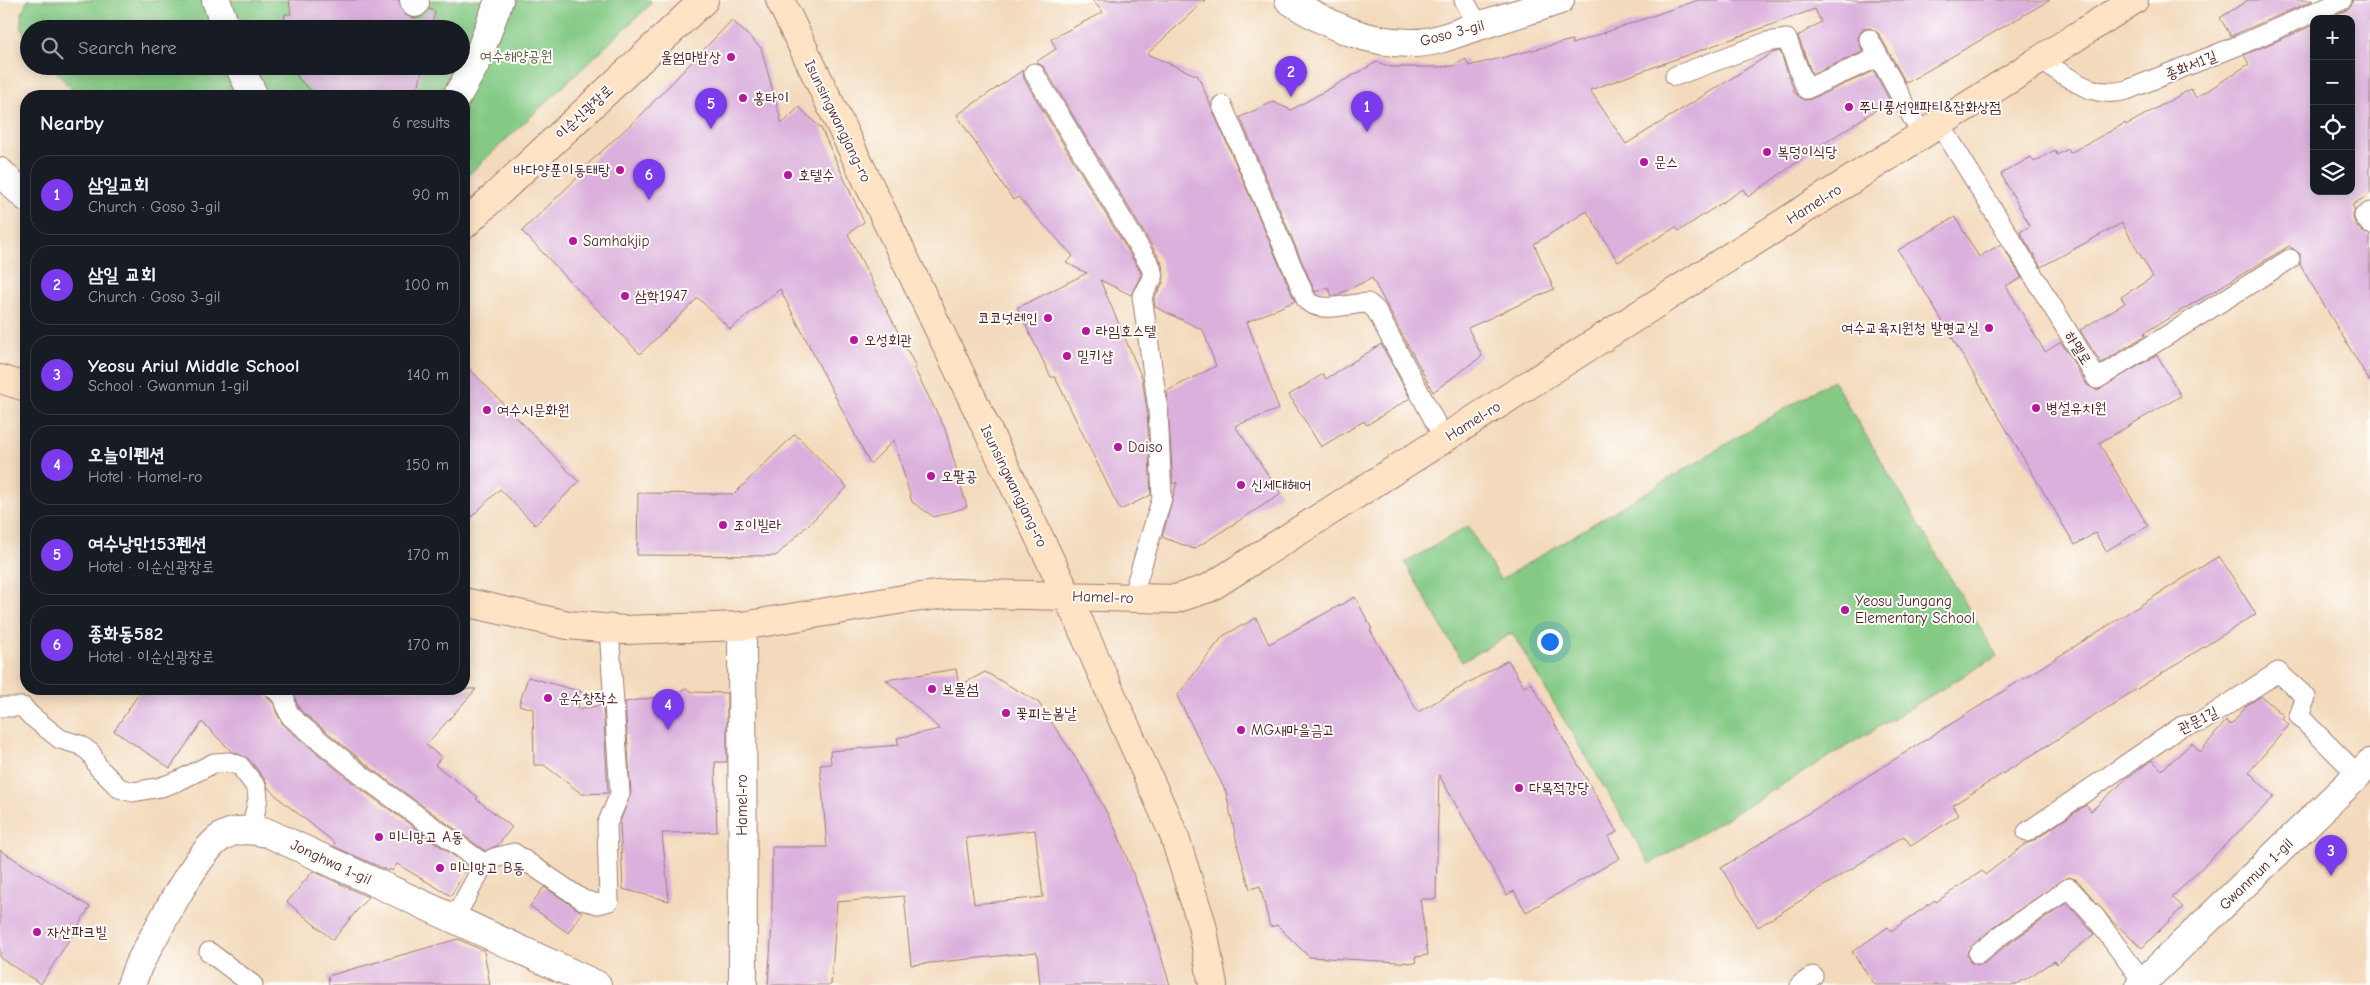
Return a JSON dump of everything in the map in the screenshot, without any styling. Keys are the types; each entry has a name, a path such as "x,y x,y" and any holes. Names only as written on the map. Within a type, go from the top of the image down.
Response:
{"street":[{"path":"216,0 223,20"},
{"path":"470,73 476,63 499,0"},
{"name":"이순신광장로","path":"470,219 704,0"},
{"name":"Isunsingwangjang-ro","path":"780,0 1067,595 1174,836 1202,925 1213,985"},
{"name":"Goso 3-gil","path":"1289,0 1327,23 1371,39 1391,42 1426,42 1560,0"},
{"name":"Hamel-ro","path":"470,603 568,625 609,629 742,626 904,599 955,593 1174,599 1209,588 2134,0"},
{"path":"244,75 251,90"},
{"path":"460,90 469,75"},
{"path":"0,172 20,191"},
{"path":"0,379 20,385"},
{"name":"Hamel-ro","path":"742,626 743,985"},
{"name":"Gwanmun 1-gil","path":"2142,984 2364,769"},
{"name":"Jonghwa 1-gil","path":"131,985 138,966 199,859 223,836 251,830 268,833 596,985"}],"lane":[{"path":"1464,0 1479,26"},
{"name":"종화서1길","path":"2040,60 2089,89 2100,94 2112,94 2127,90 2242,44 2342,0"},
{"path":"1675,76 1767,42 1787,39 1806,88 1879,57"},
{"path":"1869,39 1879,57 1931,130"},
{"path":"1034,73 1151,267 1153,277 1142,296 1158,409 1162,498 1132,598"},
{"path":"1222,105 1307,301 1313,306 1322,307 1368,303 1376,310 1444,439"},
{"name":"하멜로","path":"1931,130 2097,379 2290,259"},
{"path":"2370,212 2364,216 2370,224"},
{"path":"454,919 484,864 494,858 514,853 584,900 598,904 609,901 607,824 620,794 609,629"},
{"name":"관문1길","path":"2027,832 2182,726 2201,722 2278,672 2306,697 2299,716 2364,769"},
{"path":"281,695 285,698 286,707 291,717 365,778 484,864"},
{"path":"0,707 23,707 60,740 80,745 91,753 98,767 119,788 133,792 178,781 214,763 229,762 240,766 257,788 258,799 251,830"},
{"path":"1978,954 2001,935 2069,888 2094,914 2142,984"},
{"path":"209,952 253,985"}],"green space":[{"name":"여수해양공원","path":"28,0 650,0 651,4 470,173 470,90 73,90 59,75 470,75 470,20 21,20"},
{"path":"1833,380 1997,656 1650,864 1512,633 1462,662 1405,563 1468,526 1500,580"}],"building":[{"path":"289,0 399,0 404,14 412,18 420,18 429,9 435,11 433,20 285,20 285,14 291,14"},
{"path":"1092,0 1205,0 1147,54 1198,76 1295,301 1247,322 1279,409 1235,426 1281,494 1194,549 1162,537 1177,482 1173,484 1167,391 1216,366 1203,330 1155,307 1154,298 1163,283 1164,275 1161,261 1044,67 1036,62 1056,49 1051,39 1103,12"},
{"path":"1698,0 2050,0 1906,83 1879,34 1870,28 1863,29 1858,38 1863,52 1812,74 1798,36 1821,22 1815,9 1590,90 1626,144 1772,53 1780,51 1795,93 1804,100 1811,99 1874,71 1890,101 1823,144 1748,197 1743,189 1679,231 1676,227 1618,262 1587,211 1534,244 1554,289 1468,328 1482,356 1433,392 1372,278 1335,296 1332,296 1328,287 1315,292 1240,117 1273,102 1291,110 1377,62 1392,67 1439,67 1453,66 1466,59 1469,66 1572,40 1572,44"},
{"path":"2248,0 2314,0 2231,36 2220,18"},
{"path":"2353,0 2370,0 2370,194 2352,205 2355,209 2353,217 2355,223 2361,231 2370,235 2370,382 2300,265 2300,254 2289,246 2144,333 2146,335 2101,363 2080,330 2125,303 2121,297 2153,277 2122,223 2041,267 2020,232 2030,226 2001,174 2031,157 2034,162 2055,150 2057,155 2068,149 2070,153 2191,89 2196,98 2249,64 2244,55 2310,27 2310,195 2355,195 2355,15 2336,15 2351,6"},
{"path":"732,20 761,48 782,124 799,107 821,128 864,222 848,234 916,367 914,368 945,429 967,507 934,517 912,502 894,440 870,464 780,289 730,329 698,298 640,354 522,231 579,176 577,174 642,114"},
{"path":"1023,70 1024,79 1141,275 1131,295 1100,280 1142,378 1147,410 1151,495 1120,510 1055,377 1051,377 1017,308 1087,273 1066,263 1073,256 1018,197 1013,200 957,115"},
{"path":"297,75 421,75 419,85 412,90 310,90"},
{"name":"병설유치원","path":"1955,217 1979,257 2001,244 2022,278 2006,286 2045,352 2061,342 2087,385 2097,390 2157,355 2181,396 2099,443 2148,526 2106,551 2095,533 2075,545 1922,287 1898,250"},
{"path":"1381,344 1410,398 1367,425 1364,421 1321,447 1289,395 1323,374 1326,379"},
{"name":"여수시문화원","path":"470,369 579,482 535,525 500,489 470,518"},
{"name":"조이빌라","path":"795,434 847,487 776,556 637,555 638,493 734,494"},
{"path":"2219,556 2256,614 1953,805 1959,815 1911,846 1904,836 1758,927 1721,868"},
{"path":"1355,597 1372,629 1370,630 1418,712 1508,660 1524,687 1531,683 1617,832 1608,837 1620,858 1526,912 1514,891 1507,895 1439,775 1436,899 1420,899 1428,955 1415,957 1416,963 1309,957 1277,925 1270,927 1260,886 1250,889 1238,848 1226,792 1177,696 1223,636 1256,618 1269,644"},
{"path":"956,669 959,686 985,672 1038,702 1085,772 1117,832 1148,913 1170,985 1040,985 1037,952 911,965 904,896 837,902 831,985 768,985 772,925 772,847 827,847 820,765 831,764 830,751 899,745 897,738 940,729 886,680","holes":["1035,830 1043,897 974,904 966,838"]},
{"path":"528,677 582,692 577,709 603,705 608,793 582,794 544,765 534,765 533,709 519,705"},
{"path":"686,688 692,692 727,693 727,762 715,762 717,832 662,833 669,901 623,889 620,822 631,793 625,702 673,695"},
{"path":"470,689 476,689 426,745 441,757 435,765 478,797 476,799 512,827 498,845 485,851 372,769 300,710 294,695 470,695"},
{"path":"138,695 266,695 274,704 284,726 358,787 468,866 451,896 397,864 392,871 390,869 389,871 333,846 335,843 268,788 266,781 249,759 231,751 202,722 170,768 114,731"},
{"path":"2261,696 2284,716 2282,719 2289,725 2249,772 2274,797 2172,897 2183,907 2142,948 2111,920 2077,880 2068,877 1995,926 1968,950 1967,955 1970,962 1979,965 1985,963 2008,944 2067,903 2094,934 2057,964 2054,961 2016,985 1875,985 1852,952 1888,927 1891,931 1935,900 1936,902 1982,871 1985,875 2027,843 2033,841 2086,805 2091,811 2128,777 2152,760 2162,770 2192,743 2200,752 2226,721 2231,725 2247,705"},
{"name":"자산파크빌","path":"0,850 90,907 41,984 0,958"},
{"path":"313,871 368,897 333,940 287,902"},
{"path":"544,887 582,912 568,933 530,906"},
{"path":"458,939 484,951 490,985 329,985 328,976"}],"place":[{"name":"울엄마밥상","path":"731,57"},
{"name":"삼일 교회","path":"1291,97"},
{"name":"홍타이","path":"743,98"},
{"name":"쭈니풍선앤파티&잡화상점","path":"1849,107"},
{"name":"여수낭만153펜션","path":"711,129"},
{"name":"삼일교회","path":"1367,132"},
{"name":"복덩이식당","path":"1767,152"},
{"name":"문스","path":"1644,162"},
{"name":"바다양푼이동태탕","path":"620,170"},
{"name":"호텔수","path":"788,175"},
{"name":"종화동582","path":"649,200"},
{"name":"Samhakjip","path":"573,241"},
{"name":"삼학1947","path":"625,296"},
{"name":"코코넛레인","path":"1048,318"},
{"name":"여수교육지원청 발명교실","path":"1989,328"},
{"name":"라임호스텔","path":"1086,331"},
{"name":"오성회관","path":"854,340"},
{"name":"밀키샵","path":"1067,356"},
{"name":"병설유치원","path":"2036,408"},
{"name":"여수시문화원","path":"487,410"},
{"name":"Daiso","path":"1118,447"},
{"name":"오팔공","path":"931,476"},
{"name":"신세대헤어","path":"1241,485"},
{"name":"조이빌라","path":"723,525"},
{"name":"Yeosu Jungang Elementary School","path":"1845,610"},
{"name":"보물섬","path":"932,689"},
{"name":"운수창작소","path":"548,698"},
{"name":"꽃피는봄날","path":"1006,713"},
{"name":"오늘이펜션","path":"668,730"},
{"name":"MG새마을금고","path":"1241,730"},
{"name":"다목적강당","path":"1519,788"},
{"name":"미니망고 A동","path":"379,837"},
{"name":"미니망고 B동","path":"440,868"},
{"name":"Yeosu Ariul Middle School","path":"2331,876"},
{"name":"자산파크빌","path":"37,932"}]}
